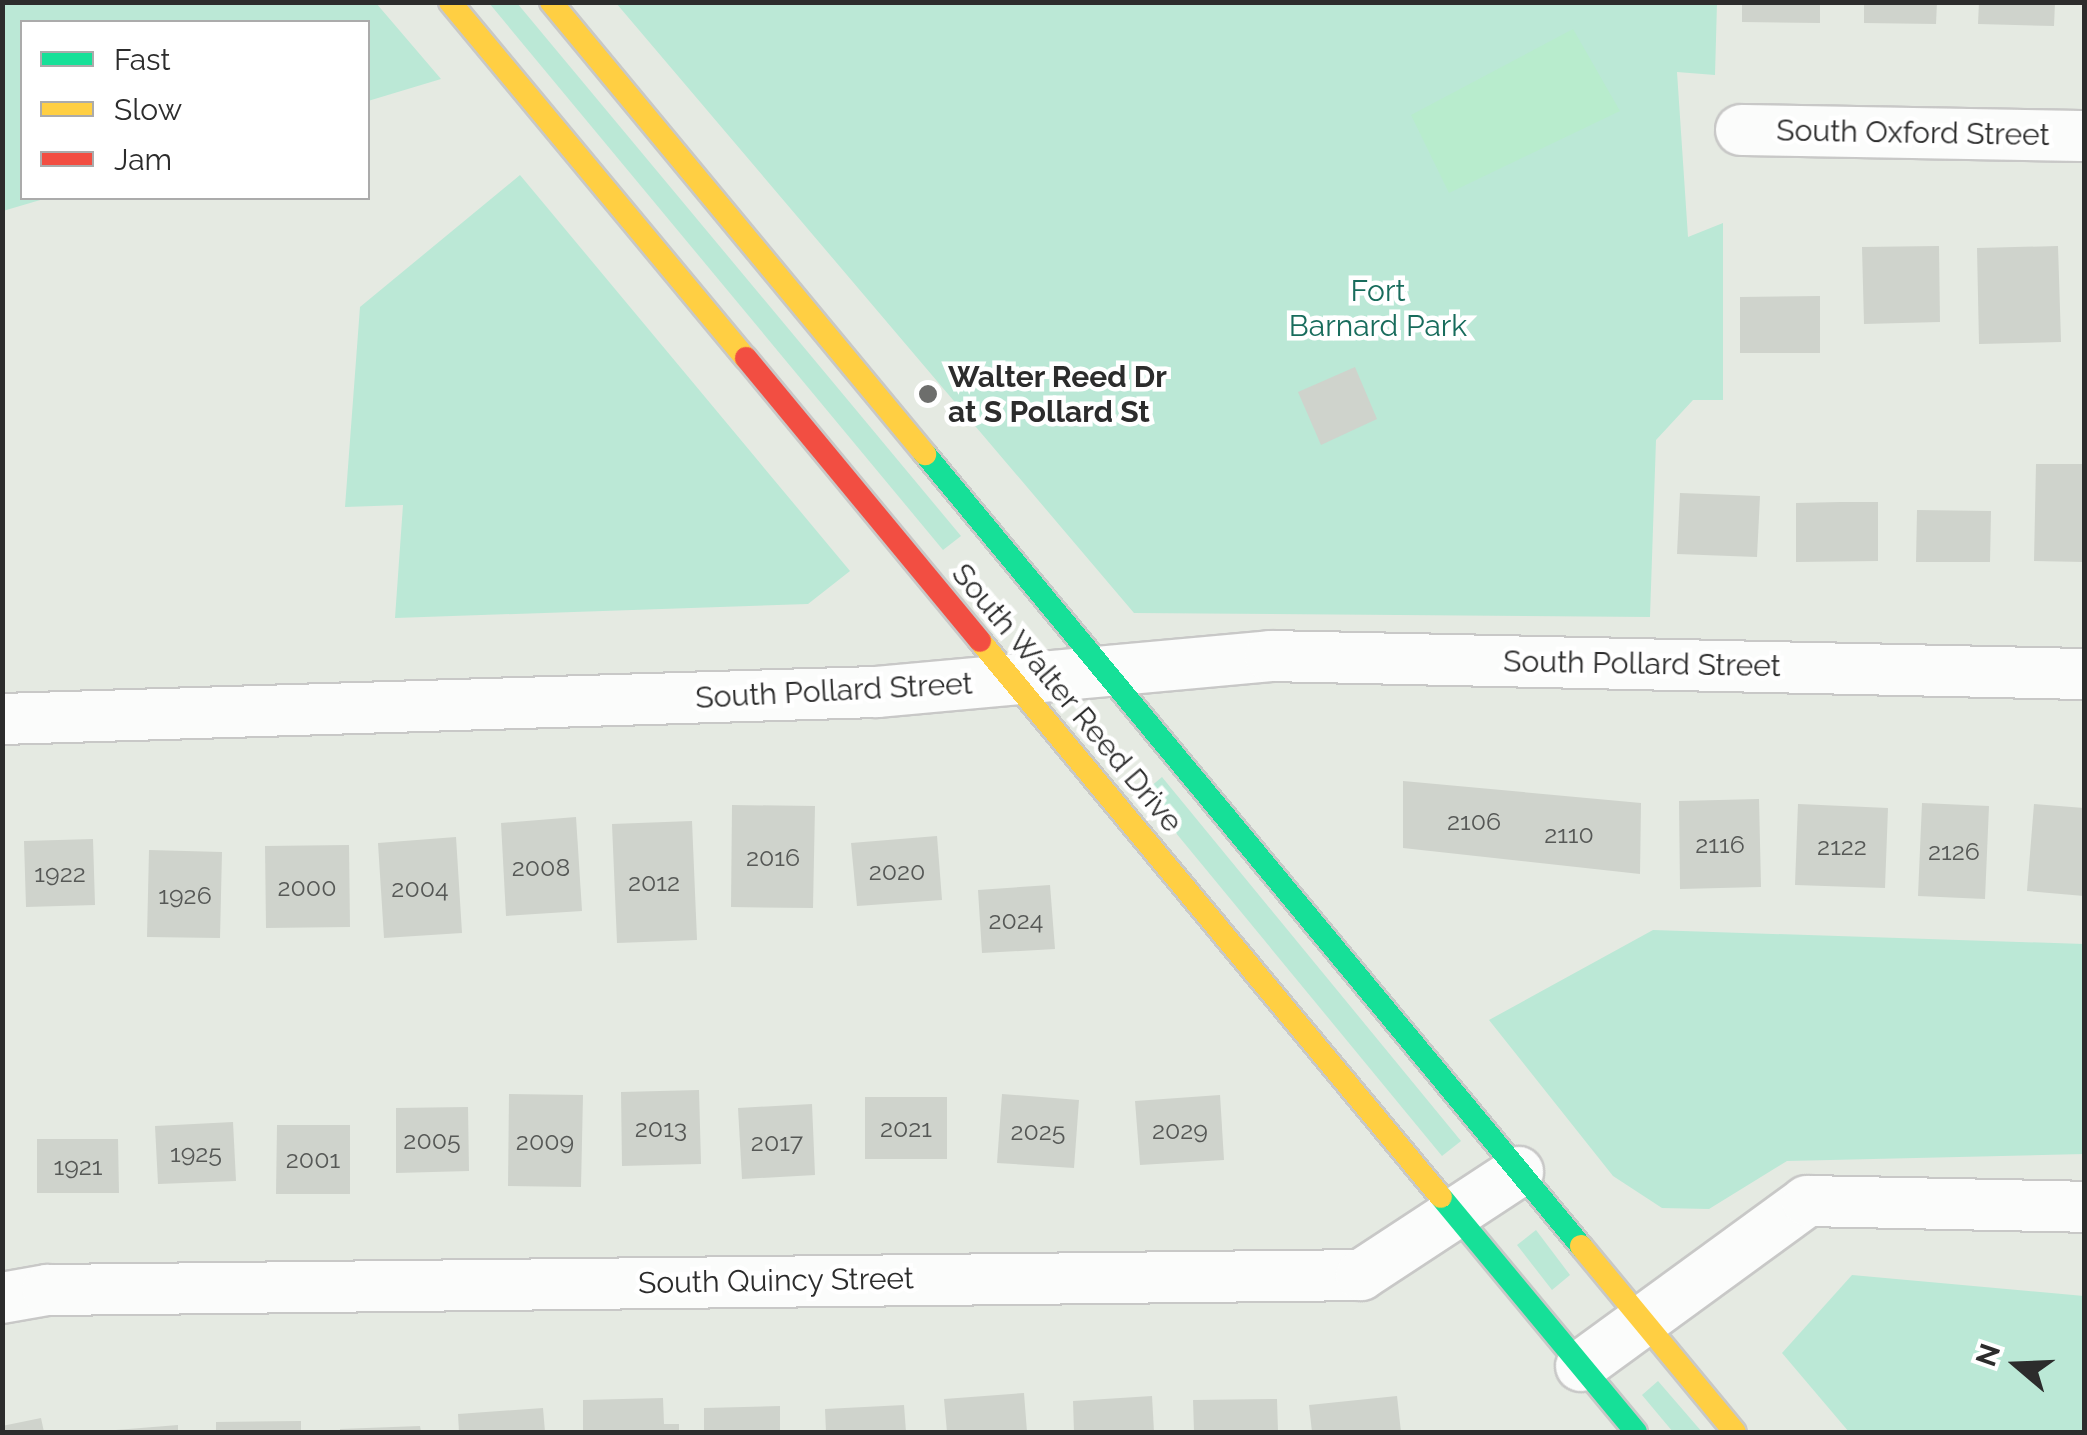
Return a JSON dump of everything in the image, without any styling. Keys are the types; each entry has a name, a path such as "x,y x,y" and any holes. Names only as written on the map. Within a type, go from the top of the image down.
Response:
{"main road":[{"name":"South Walter Reed Drive","path":"450,2 1636,1432"},
{"name":"South Walter Reed Drive","path":"551,2 1734,1432"}],"street":[{"name":"South Oxford Street","path":"1742,130 2084,136"},
{"name":"South Pollard Street","path":"2,719 1014,682 1270,656 2084,674"},
{"name":"South Quincy Street","path":"2,1298 47,1290 1361,1275 1460,1217 1518,1172"},
{"path":"1581,1366 1808,1200 2084,1207"}],"green space":[{"path":"3,2 376,3 441,79 370,100 370,20 20,20 20,200 40,200 3,211"},
{"path":"489,3 517,3 961,536 943,550"},
{"name":"Fort Barnard Park","path":"616,3 1717,3 1715,75 1677,72 1688,237 1723,223 1723,400 1693,400 1656,440 1650,617 1134,613"},
{"path":"1573,29 1620,111 1449,193 1411,115"},
{"path":"520,175 850,571 808,604 395,618 403,505 345,507 360,307"},
{"path":"1162,777 1461,1141 1442,1156 1143,793"},
{"path":"1653,930 2084,944 2084,1154 1787,1161 1709,1209 1662,1208 1613,1176 1489,1020"},
{"path":"1536,1230 1570,1275 1552,1290 1517,1245"},
{"path":"1852,1275 2084,1296 2084,1432 1849,1432 1782,1353"},
{"path":"1658,1381 1702,1432 1673,1432 1642,1395"}],"building":[{"path":"1742,2 1820,2 1820,23 1742,22"},
{"path":"1864,2 1937,2 1936,24 1864,23"},
{"path":"1979,2 2055,2 2054,26 1978,24"},
{"path":"1939,246 1940,322 1864,324 1862,247"},
{"path":"2058,246 2061,342 1979,344 1977,248"},
{"path":"1820,296 1820,353 1740,353 1740,297"},
{"path":"1355,367 1377,419 1321,445 1298,392"},
{"path":"2036,464 2084,464 2084,562 2034,561"},
{"path":"1680,493 1760,496 1757,557 1677,554"},
{"path":"1878,502 1878,561 1796,562 1796,503"},
{"path":"1917,510 1991,511 1990,562 1916,562"},
{"path":"1403,781 1641,803 1640,874 1403,848"},
{"path":"1759,799 1761,887 1680,889 1679,801"},
{"path":"1922,803 1989,806 1985,899 1918,896"},
{"path":"1798,804 1888,808 1885,888 1795,885"},
{"path":"2034,804 2084,808 2084,896 2027,891"},
{"path":"732,805 815,806 813,908 731,907"},
{"path":"576,817 582,911 506,916 501,823"},
{"path":"692,821 697,940 617,943 612,824"},
{"path":"937,836 942,900 857,906 851,843"},
{"path":"456,837 462,933 384,938 378,843"},
{"path":"93,839 95,905 26,907 24,841"},
{"path":"349,845 350,927 266,928 265,846"},
{"path":"149,850 222,852 220,938 147,937"},
{"path":"1050,885 1055,949 982,953 978,890"},
{"path":"699,1090 701,1164 622,1166 621,1092"},
{"path":"509,1094 583,1095 581,1187 508,1186"},
{"path":"1002,1094 1079,1100 1074,1168 997,1163"},
{"path":"1220,1095 1224,1160 1140,1165 1135,1101"},
{"path":"865,1097 947,1097 947,1159 865,1159"},
{"path":"812,1104 815,1175 742,1179 738,1108"},
{"path":"468,1107 469,1171 396,1173 396,1108"},
{"path":"233,1122 236,1181 158,1184 155,1126"},
{"path":"277,1125 350,1125 350,1194 276,1194"},
{"path":"37,1139 118,1139 119,1193 37,1193"},
{"path":"1024,1393 1027,1432 947,1432 944,1399"},
{"path":"1152,1396 1154,1432 1074,1432 1073,1401"},
{"path":"1397,1396 1401,1432 1312,1432 1309,1405"},
{"path":"663,1398 664,1424 679,1424 679,1432 583,1432 583,1400"},
{"path":"1277,1399 1278,1432 1194,1432 1193,1400"},
{"path":"904,1405 906,1432 826,1432 825,1409"},
{"path":"780,1406 780,1432 704,1432 704,1408"},
{"path":"543,1408 545,1432 459,1432 458,1414"},
{"path":"41,1418 44,1432 2,1432 2,1426"},
{"path":"301,1421 301,1432 216,1432 216,1422"},
{"path":"178,1425 178,1432 116,1432 116,1430"},
{"path":"420,1426 421,1432 340,1432 340,1429"}],"traffic: fast":[{"path":"925,454 1581,1246"},
{"path":"1441,1197 1636,1432"}],"traffic: slow":[{"path":"450,2 746,358"},
{"path":"551,2 925,454"},
{"path":"980,641 1441,1197"},
{"path":"1581,1246 1735,1432"}],"traffic: jam":[{"path":"746,358 980,641"}],"place":[{"name":"Walter Reed Dr at S Pollard St","path":"928,394"}]}
